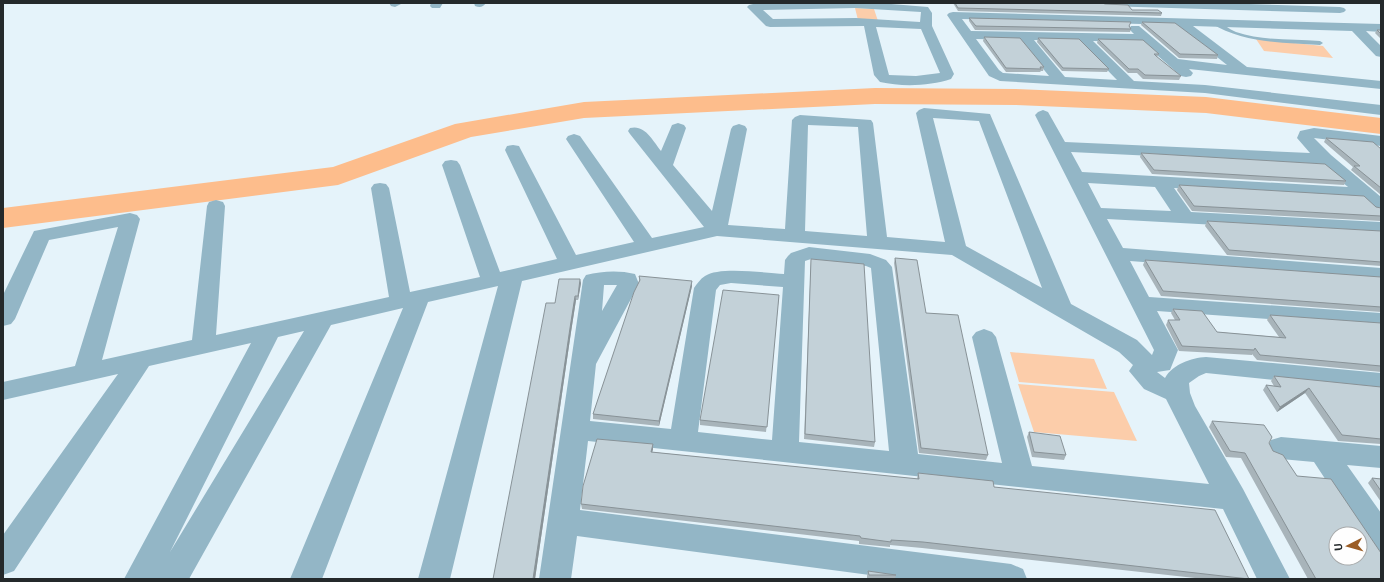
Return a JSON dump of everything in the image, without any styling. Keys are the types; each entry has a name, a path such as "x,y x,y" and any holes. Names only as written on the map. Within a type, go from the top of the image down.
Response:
{"street":[{"path":"998,3 1012,18"},
{"path":"1104,3 1250,5 1340,10"},
{"path":"1104,3 1206,89"},
{"path":"1327,3 1378,28"},
{"path":"925,13 869,23 772,26 753,7 855,5 925,13 1012,18 1213,22 1378,28"},
{"path":"1055,8 1067,19"},
{"path":"869,23 881,75 886,80 939,79 946,76 946,74 925,13"},
{"path":"953,15 994,73 999,77 1206,89 1381,110"},
{"path":"1180,22 1243,70"},
{"path":"1355,27 1381,53"},
{"path":"968,35 1145,38"},
{"path":"1022,35 1060,80"},
{"path":"1082,36 1129,84"},
{"path":"1175,63 1381,85"},
{"path":"957,249 924,113 985,117 1061,308"},
{"path":"1043,115 1166,350 1167,373 1182,406 1274,579"},
{"path":"795,236 800,120 865,123 878,242"},
{"path":"717,230 740,129"},
{"path":"664,165 677,130 638,133 664,165 717,230"},
{"path":"1374,200 1325,159 1305,138 1306,134 1326,134 1377,143"},
{"path":"574,140 647,246"},
{"path":"1060,147 1325,159"},
{"path":"513,150 570,263"},
{"path":"434,579 502,278 451,165"},
{"path":"1075,177 1160,181 1374,200"},
{"path":"1160,181 1185,218"},
{"path":"306,579 410,299 380,188"},
{"path":"203,346 216,206"},
{"path":"1094,213 1381,228"},
{"path":"3,319 41,235 130,219 86,372"},
{"path":"3,407 11,389 717,230 957,249 1128,346 1167,373 1194,366 1206,365 1381,382"},
{"path":"785,451 795,260 798,257 809,254 870,260 879,264 881,267 905,464"},
{"path":"1115,254 1381,274"},
{"path":"683,441 705,288 713,280 731,277 794,281"},
{"path":"1141,303 1381,320"},
{"path":"172,579 323,318"},
{"path":"140,579 269,331"},
{"path":"984,337 1020,476"},
{"path":"3,561 141,360"},
{"path":"555,579 584,364"},
{"path":"576,430 1232,498"},
{"path":"1281,448 1381,457"},
{"path":"1323,452 1381,538"},
{"path":"563,521 1011,579"}],"lane":[{"path":"1213,22 1226,31 1239,36 1320,43"}],"shaded area":[{"path":"855,8 874,9 878,21 858,20"},
{"path":"1256,39 1323,46 1333,58 1264,51"},
{"path":"1010,352 1094,359 1107,389 1019,382"},
{"path":"1018,384 1114,392 1137,441 1034,432"}],"building":[{"path":"955,3 1102,3 1128,5 1132,10 1158,10 1162,13 958,8"},
{"path":"969,18 1131,22 1129,26 1131,29 976,26"},
{"path":"1142,22 1175,23 1218,55 1180,54"},
{"path":"984,37 1020,38 1044,67 1040,67 1041,69 1006,68"},
{"path":"1038,38 1079,39 1109,69 1063,68"},
{"path":"1098,39 1143,40 1159,54 1154,54 1156,56 1181,76 1145,75 1138,69 1129,69"},
{"path":"1326,138 1373,142 1381,149 1381,188 1354,166 1360,166"},
{"path":"1141,153 1325,164 1346,181 1154,170"},
{"path":"1179,185 1364,196 1376,207 1381,208 1381,216 1194,206"},
{"path":"1207,221 1381,231 1381,262 1229,250"},
{"path":"895,258 917,260 926,313 958,315 988,455 921,448"},
{"path":"811,259 864,264 875,442 805,434"},
{"path":"1145,260 1381,277 1381,307 1163,291"},
{"path":"639,276 692,281 659,421 593,414 634,292 640,280"},
{"path":"559,279 580,279 578,296 575,296 533,579 493,579 546,303 555,303"},
{"path":"723,290 779,295 767,427 700,420"},
{"path":"1173,309 1202,311 1217,332 1286,338 1270,315 1381,323 1381,366 1260,355 1255,348 1254,350 1182,346 1168,320 1180,320"},
{"path":"1274,376 1381,387 1381,439 1342,435 1309,388 1280,407 1266,385 1281,387"},
{"path":"1212,421 1264,425 1272,437 1269,443 1273,451 1283,455 1297,476 1331,479 1363,526 1328,526 1328,566 1368,566 1368,534 1381,553 1381,579 1316,579 1245,453 1230,451"},
{"path":"1029,432 1060,436 1066,455 1034,452"},
{"path":"597,439 653,444 651,452 919,479 918,473 993,481 994,487 1215,510 1249,579 923,542 891,540 891,542 861,538 860,536 581,504 583,486"},
{"path":"1372,478 1381,479 1381,491"},
{"path":"868,571 896,575 869,575"}],"waterway":[{"path":"3,218 338,176 465,130 584,110 875,96 1016,97 1206,105 1381,126"}]}
